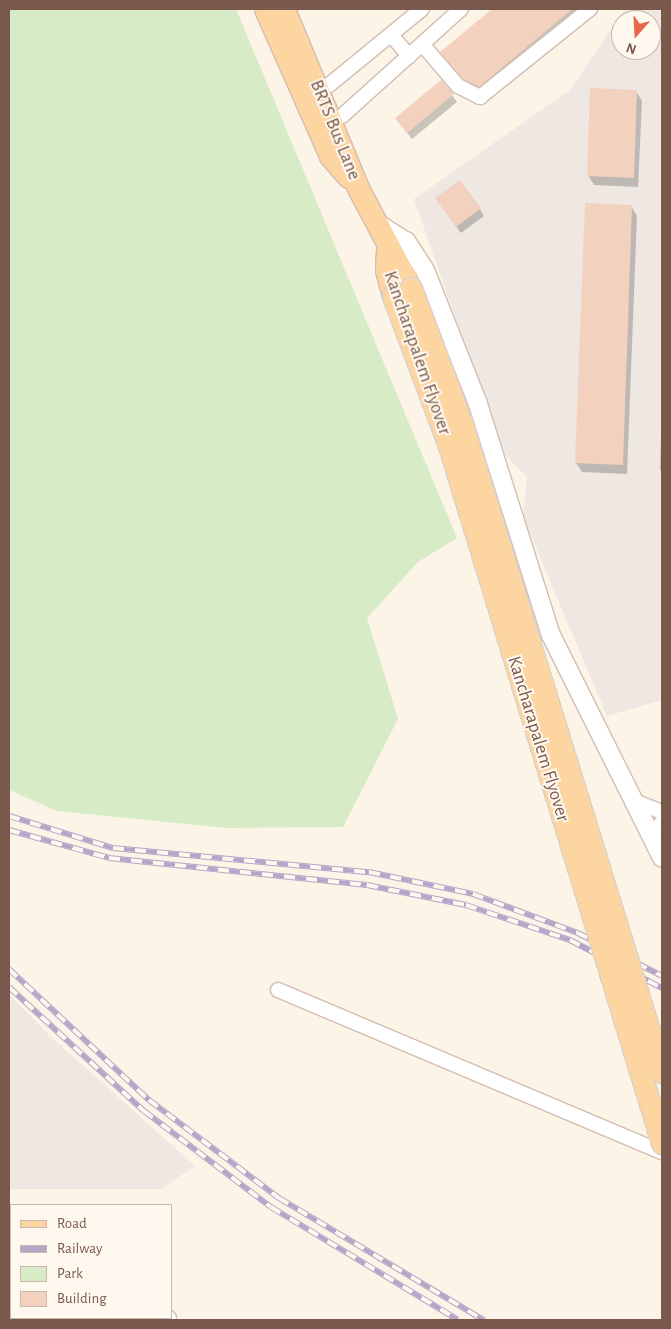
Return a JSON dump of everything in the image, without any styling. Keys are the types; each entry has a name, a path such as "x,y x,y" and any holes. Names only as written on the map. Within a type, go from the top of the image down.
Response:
{"main road":[{"path":"265,9 330,156 358,188"},
{"name":"BRTS Bus Lane","path":"284,9 358,188 387,250"},
{"path":"297,9 354,146 358,188"},
{"name":"Kancharapalem Flyover","path":"387,250 450,446 662,1143"},
{"name":"Kancharapalem Flyover","path":"402,292 463,427 662,1072"}],"street":[{"path":"329,85 422,9"},
{"path":"342,116 461,9"},
{"path":"422,44 458,86 480,97 590,9"},
{"path":"391,35 408,56"},
{"path":"374,222 406,241 425,270 478,404 551,635 587,712 639,803 657,828 662,858"},
{"path":"639,803 662,812"},
{"path":"278,990 662,1152"}],"shaded area":[{"path":"662,9 662,700 607,716 523,517 527,477 502,452 414,199 570,90 611,30 611,60 661,60 661,10 624,10"},
{"path":"9,994 50,1036 195,1166 161,1189 9,1189"}],"green space":[{"path":"9,9 236,9 457,538 418,562 367,618 398,719 343,827 226,828 57,811 9,790"}],"building":[{"path":"492,9 572,9 479,87 463,79 440,52"},
{"path":"441,80 454,94 407,133 395,118"},
{"path":"590,88 637,90 634,178 587,176"},
{"path":"460,180 481,208 456,227 435,198"},
{"path":"585,203 632,205 623,465 575,463"}],"railway":[{"path":"9,816 113,848 369,872 473,894 578,933 662,976"},
{"path":"9,830 109,858 367,885 466,905 570,940 662,988"},
{"path":"9,969 149,1100 279,1198 484,1320"},
{"path":"9,987 144,1111 271,1207 458,1320"}]}
